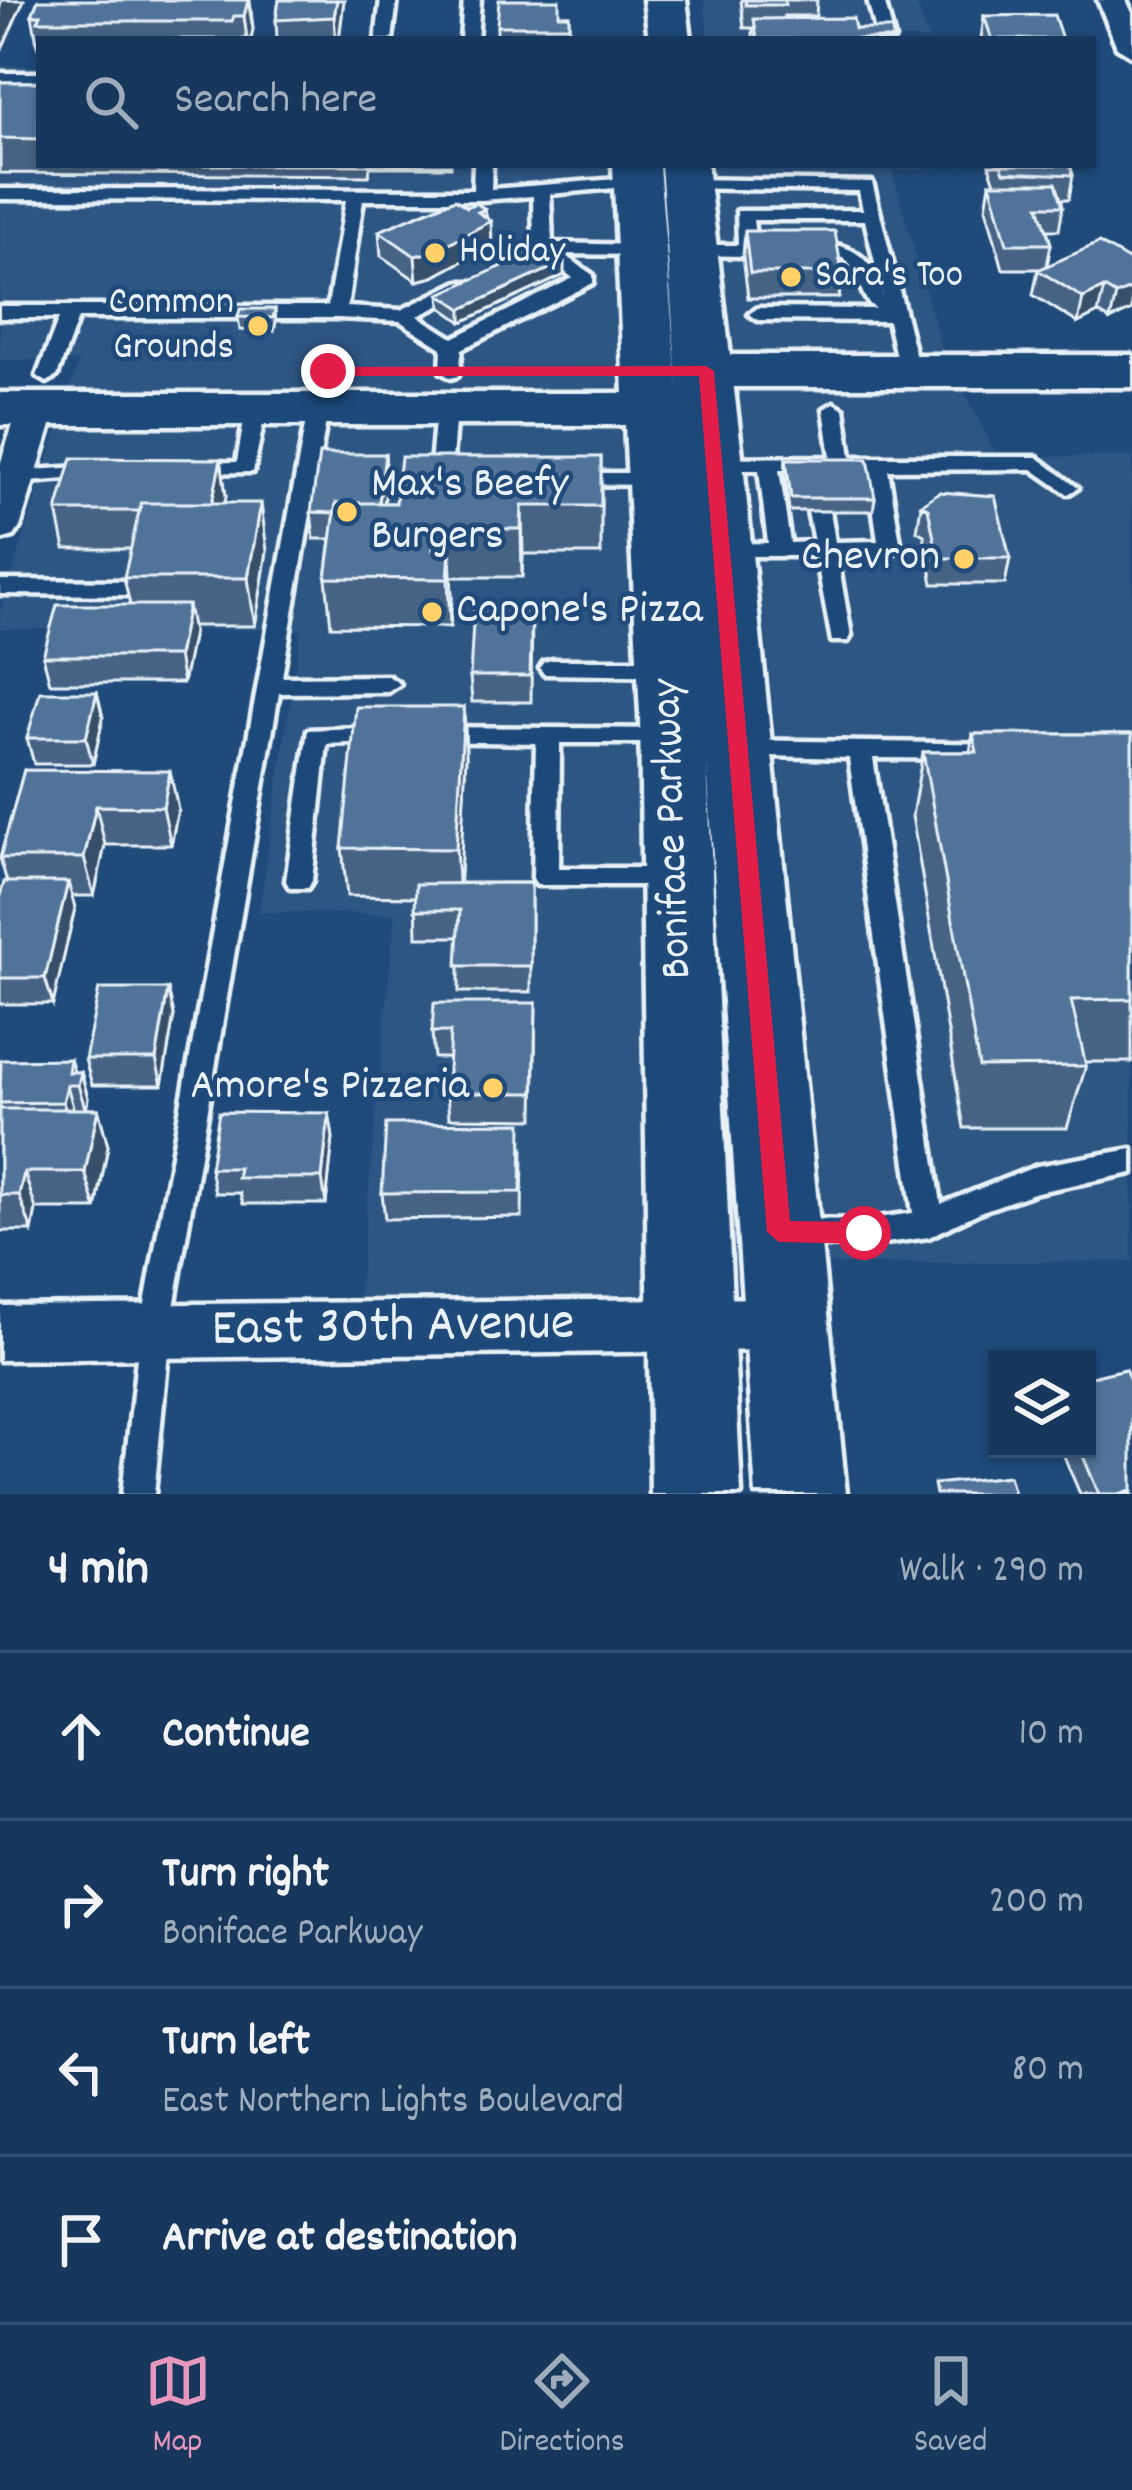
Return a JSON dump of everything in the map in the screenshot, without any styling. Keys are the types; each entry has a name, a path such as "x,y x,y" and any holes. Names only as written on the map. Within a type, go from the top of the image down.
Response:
{"main road":[{"path":"627,0 629,36"},
{"path":"665,0 670,36"},
{"name":"Boniface Parkway","path":"660,174 639,250 693,424 751,550 694,717 779,1232 801,1494"},
{"name":"Boniface Parkway","path":"660,174 695,250 694,717 676,878 696,1494"},
{"path":"17,392 318,409 462,354"},
{"path":"17,392 462,354 693,424 834,409 1132,407"},
{"path":"693,424 909,370 1132,371"}],"street":[{"path":"1112,0 1132,46"},
{"path":"0,527 16,477 17,392"},
{"name":"East 30th Avenue","path":"0,1333 786,1324"}],"lane":[{"path":"384,36 389,0"},
{"path":"469,36 472,0"},
{"path":"876,0 885,36"},
{"path":"0,78 36,78"},
{"path":"482,195 483,168"},
{"path":"0,194 482,195 660,174 866,186 909,370"},
{"path":"537,252 541,188"},
{"path":"337,313 355,194"},
{"path":"748,249 743,215 873,214"},
{"path":"537,252 639,250"},
{"path":"695,250 841,250 858,256 866,265 874,300 898,315"},
{"path":"464,478 440,478 462,354 526,301 586,279 537,252"},
{"path":"0,312 404,316 477,284"},
{"path":"17,392 71,312"},
{"path":"758,314 898,315"},
{"path":"404,316 462,354"},
{"path":"177,469 246,468 256,409"},
{"path":"138,1494 155,1331 318,409"},
{"path":"834,409 842,463"},
{"path":"557,478 693,424 813,468 842,463 1037,463 1068,488"},
{"path":"751,550 890,548 877,463"},
{"path":"16,477 74,477 130,469"},
{"path":"819,511 840,636"},
{"path":"0,587 134,588"},
{"path":"552,668 694,717 860,749 1020,750"},
{"path":"272,685 388,684"},
{"path":"299,881 316,736 548,735 694,717"},
{"path":"548,735 547,878 676,878"},
{"path":"860,749 929,1224"},
{"path":"779,1232 864,1233 929,1224 1037,1178 1132,1161"}],"shaded area":[{"path":"704,0 915,0 927,36 708,36"},
{"path":"0,66 36,66 36,168 931,168 892,171 941,346 997,456 1132,457 1132,1261 828,1264 764,615 642,616 651,1294 358,1300 395,914 259,912 301,630 0,629 0,612 79,361 0,360"}],"building":[{"path":"38,0 248,0 244,16 234,16 232,21 38,21 41,15 32,15"},
{"path":"279,0 337,0 334,17 276,20"},
{"path":"499,0 559,0 559,15 569,15 569,26 497,26"},
{"path":"745,0 784,0 785,5 746,5"},
{"path":"1054,15 1061,36 991,36 984,16"},
{"path":"853,18 855,29 891,29 893,36 757,36 754,19"},
{"path":"0,82 36,82 36,139 0,138"},
{"path":"1002,168 1071,168 1073,175 1004,172"},
{"path":"990,183 1056,183 1063,206 1039,206 1051,244 1007,244"},
{"path":"455,199 467,207 476,203 485,209 478,212 491,221 415,256 379,231"},
{"path":"745,231 835,231 842,273 750,273"},
{"path":"1099,243 1132,262 1132,288 1116,295 1104,288 1083,298 1038,270"},
{"path":"543,248 564,262 462,309 440,294"},
{"path":"240,309 275,309 273,318 238,317"},
{"path":"319,454 385,454 379,503 336,503 335,513 311,512"},
{"path":"401,457 601,457 601,506 522,506 521,529 435,529 433,550 450,550 448,579 326,578 336,503 396,503"},
{"path":"72,458 221,459 212,503 141,503 140,511 57,511"},
{"path":"786,459 868,459 875,498 791,498"},
{"path":"939,492 995,496 1010,558 938,558 928,508 921,505"},
{"path":"141,503 261,503 248,578 124,578"},
{"path":"57,605 188,605 178,656 43,656"},
{"path":"474,606 532,606 530,676 470,676"},
{"path":"40,692 97,692 86,738 27,738"},
{"path":"356,707 464,707 456,849 342,848"},
{"path":"973,734 1132,734 1132,999 1071,1000 1086,1066 979,1067 923,752 977,752"},
{"path":"24,770 170,771 163,807 96,806 84,858 0,858"},
{"path":"4,882 68,882 45,978 0,978"},
{"path":"531,883 531,966 457,966 460,910 415,910 416,884"},
{"path":"99,989 168,989 156,1059 85,1059"},
{"name":"Amore's Pizzeria","path":"434,1003 536,1003 534,1093 447,1093 450,1032 432,1032"},
{"path":"70,1059 68,1072 81,1072 78,1085 67,1085 63,1102 0,1103 1,1060"},
{"path":"0,1109 98,1109 85,1172 24,1172 19,1195 0,1195"},
{"path":"219,1112 329,1113 322,1178 237,1178 239,1168 210,1168"},
{"path":"522,1123 521,1192 382,1193 386,1124"},
{"path":"1125,1369 1132,1384 1132,1491 1099,1494 1084,1458 1096,1458 1096,1376"},
{"path":"1009,1476 1014,1494 936,1494 934,1484"}],"place":[{"name":"Holiday","path":"435,253"},
{"name":"Sara's Too","path":"791,277"},
{"name":"Common Grounds","path":"258,326"},
{"name":"Max's Beefy Burgers","path":"347,512"},
{"name":"Chevron","path":"964,559"},
{"name":"Capone's Pizza","path":"432,612"},
{"name":"Amore's Pizzeria","path":"493,1088"}],"route":[{"path":"328,371 706,371 779,1232 864,1233"}]}
